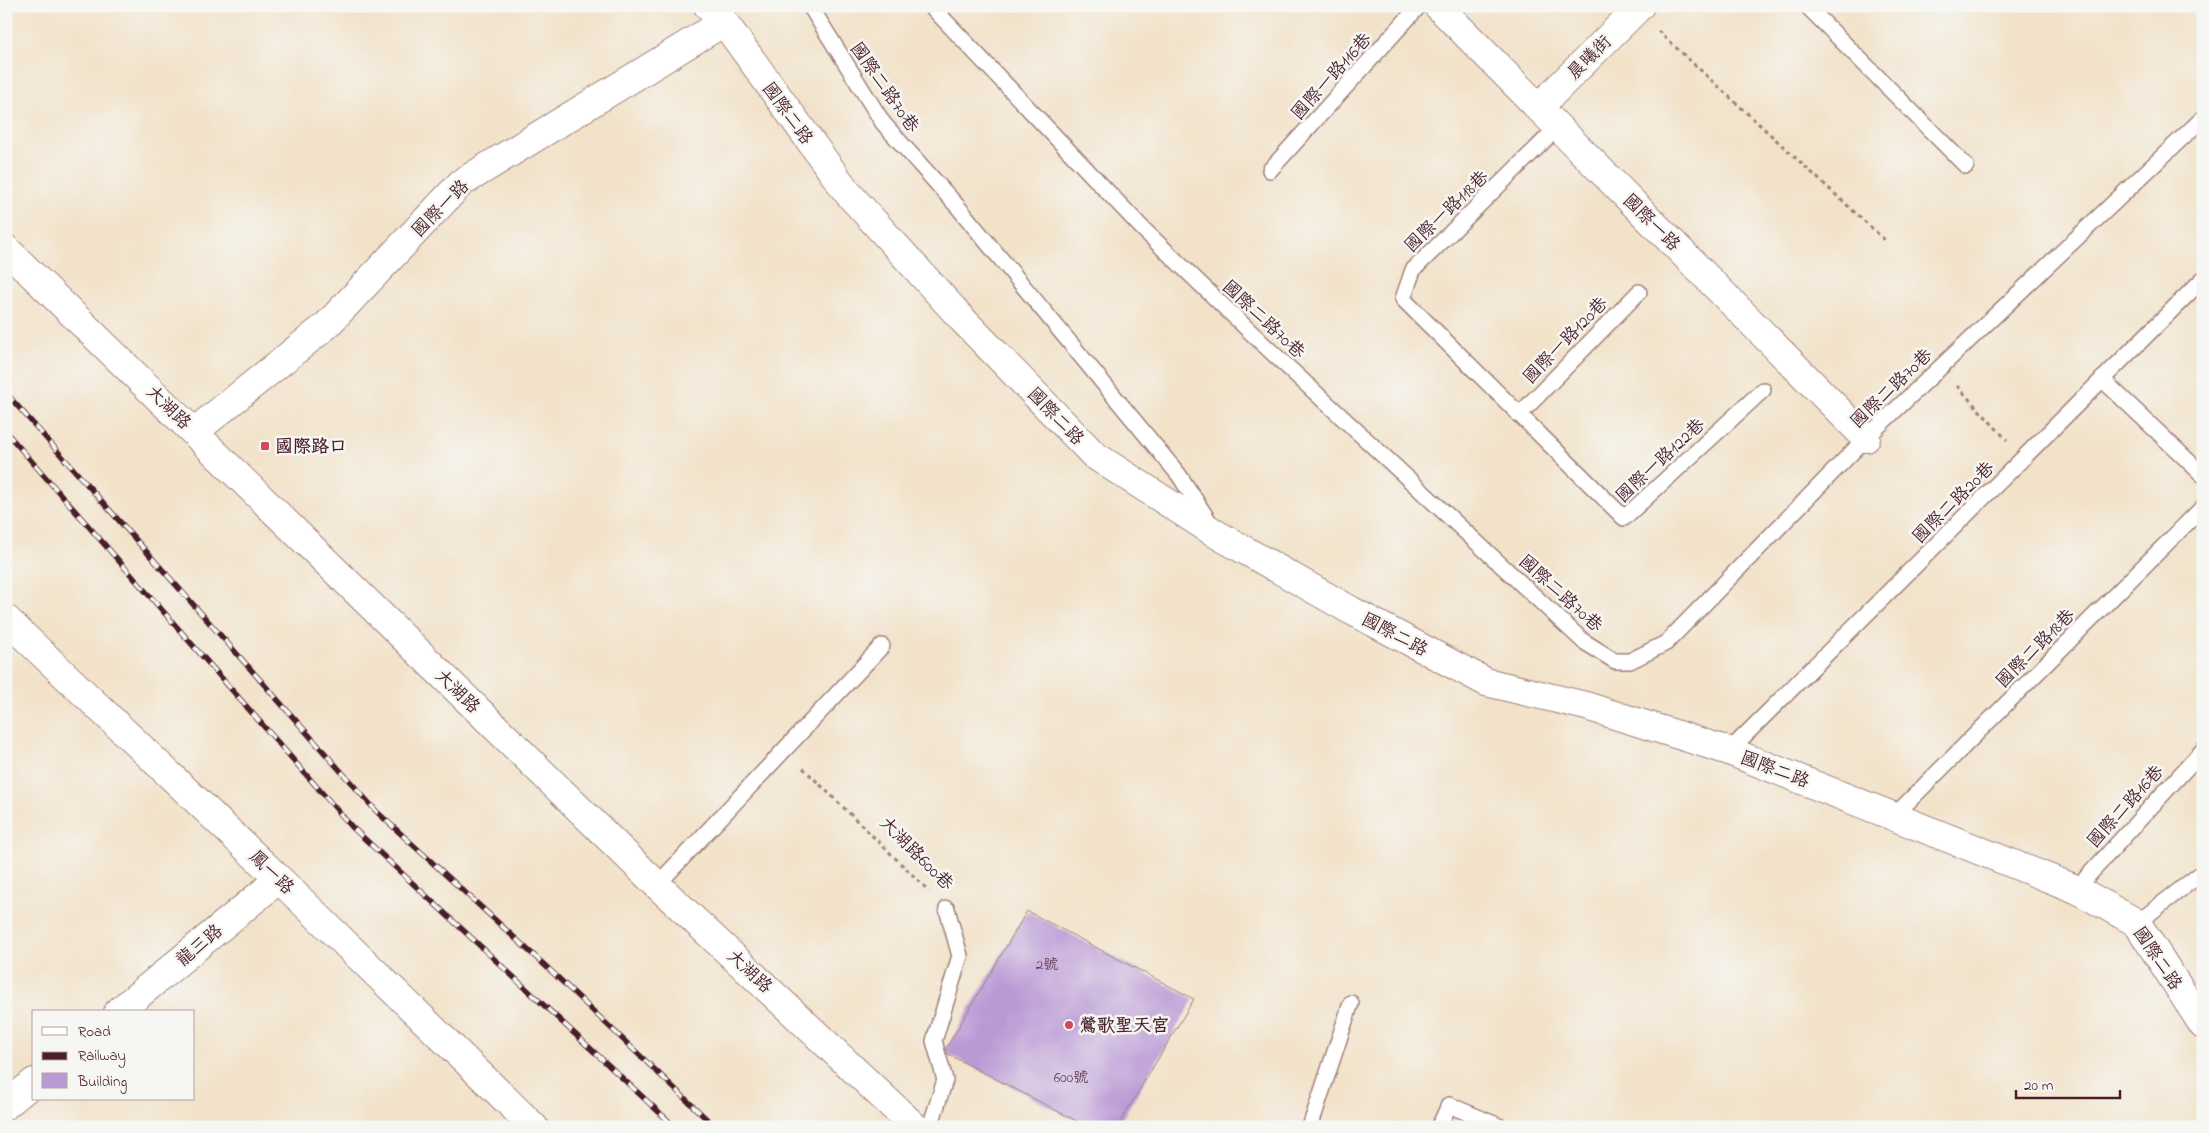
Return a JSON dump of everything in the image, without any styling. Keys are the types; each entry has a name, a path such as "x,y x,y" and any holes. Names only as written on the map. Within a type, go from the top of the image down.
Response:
{"street":[{"name":"國際一路","path":"1438,6 1866,438"},
{"name":"晨曦街","path":"1538,108 1638,8"},
{"name":"國際二路","path":"716,14 847,192 963,320 1094,455 1218,535 1352,611 1486,682 1586,706 1729,751 2076,888 2137,923 2203,1026"},
{"name":"國際一路","path":"194,432 327,325 461,183 716,14"},
{"name":"大湖路","path":"6,249 657,885 916,1127"},
{"name":"鳳一路","path":"6,619 279,879 534,1127"},
{"name":"龍三路","path":"120,1010 279,879"},
{"path":"6,1105 32,1084"}],"lane":[{"name":"國際二路70巷","path":"810,6 883,123 958,207 1179,475 1218,535"},
{"name":"國際二路70巷","path":"931,6 1151,237 1263,344 1583,641 1615,661 1630,661 1666,643 1866,438 2203,118"},
{"name":"國際一路116巷","path":"1270,170 1419,6"},
{"path":"1808,6 1966,166"},
{"name":"國際一路118巷","path":"1518,415 1403,299 1413,270 1558,127"},
{"name":"國際二路20巷","path":"1729,751 2203,279"},
{"name":"國際一路120巷","path":"1518,415 1639,292"},
{"path":"2102,379 2203,475"},
{"name":"國際一路122巷","path":"1518,415 1624,518 1763,390"},
{"name":"國際二路18巷","path":"1894,816 2203,507"},
{"path":"657,885 882,646"},
{"name":"國際二路16巷","path":"2076,888 2203,750"},
{"path":"2137,923 2203,872"},
{"name":"大湖路600巷","path":"930,1127 945,1080 934,1041 960,956 947,909"},
{"path":"1310,1127 1351,1003"},
{"path":"1439,1127 1449,1105 1501,1127"}],"path":[{"path":"1962,6 1966,10"},
{"path":"1638,8 1887,242"},
{"path":"1940,367 2024,458"},
{"name":"大湖路600巷","path":"785,750 947,909"}],"building":[{"name":"鶯歌聖天宮","path":"1027,911 1194,999 1117,1127 1088,1127 944,1052"}],"railway":[{"path":"6,393 377,812 551,971 715,1127"},
{"path":"6,432 352,827 675,1127"}],"place":[{"name":"國際路口","path":"265,446"},
{"name":"鶯歌聖天宮","path":"1069,1025"}]}
